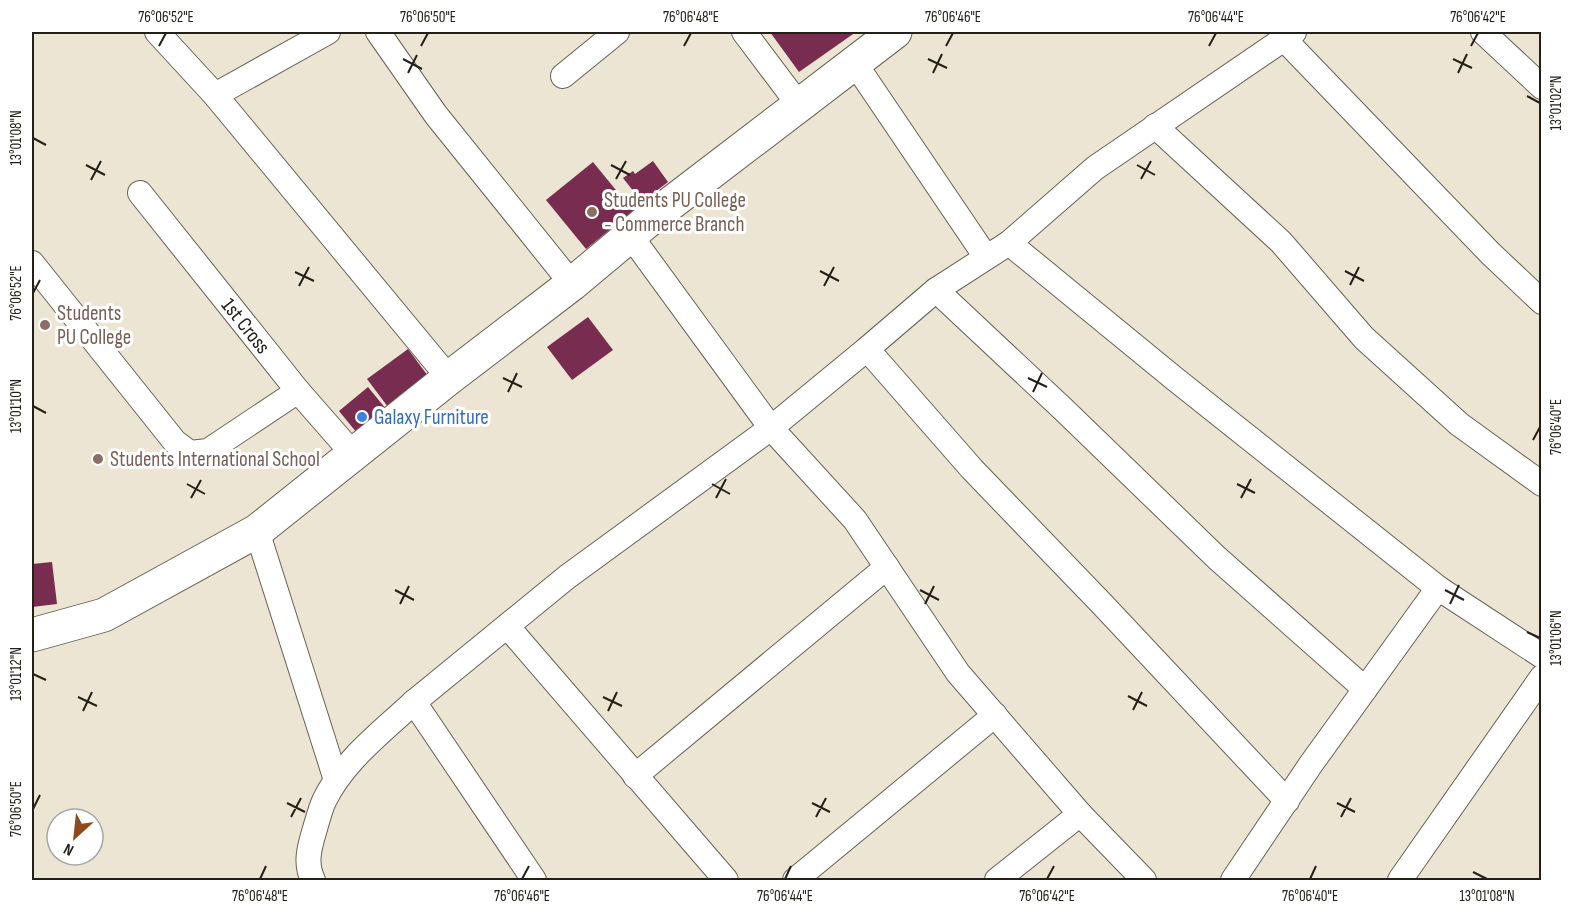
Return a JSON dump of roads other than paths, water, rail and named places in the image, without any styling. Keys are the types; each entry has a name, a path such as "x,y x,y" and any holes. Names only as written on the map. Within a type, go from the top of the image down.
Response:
{"street":[{"path":"157,32 215,95 449,378"},
{"path":"378,32 436,115 572,284"},
{"path":"563,76 617,32"},
{"path":"744,32 799,105"},
{"path":"32,635 104,615 257,531 449,378 572,284 630,235 895,32"},
{"path":"1484,32 1542,87"},
{"path":"215,95 322,33"},
{"path":"308,878 308,852 323,802 336,780 352,761 414,702 567,577 771,428 936,290 1009,243 1095,168 1289,35 1491,254 1542,302"},
{"path":"854,62 986,257"},
{"path":"1155,126 1281,242 1372,346 1459,424 1542,484"},
{"name":"1st Cross","path":"140,193 298,391 354,455"},
{"path":"630,235 771,428 855,520 958,673 1080,814 1144,880"},
{"path":"1009,243 1438,588 1542,656"},
{"path":"32,263 175,442 190,453 208,451 298,391"},
{"path":"936,290 1217,558 1365,689"},
{"path":"867,349 972,469 1287,801"},
{"path":"257,531 336,780"},
{"path":"635,776 887,567"},
{"path":"1233,880 1438,588"},
{"path":"507,626 726,880"},
{"path":"1400,880 1542,677"},
{"path":"414,702 534,880"},
{"path":"795,880 995,715"},
{"path":"997,880 1080,814"}],"place":[{"name":"Students PU College - Commerce Branch","path":"592,212"},
{"name":"Students PU College","path":"45,325"},
{"name":"Galaxy Furniture","path":"362,417"},
{"name":"Students International School","path":"98,459"}]}
